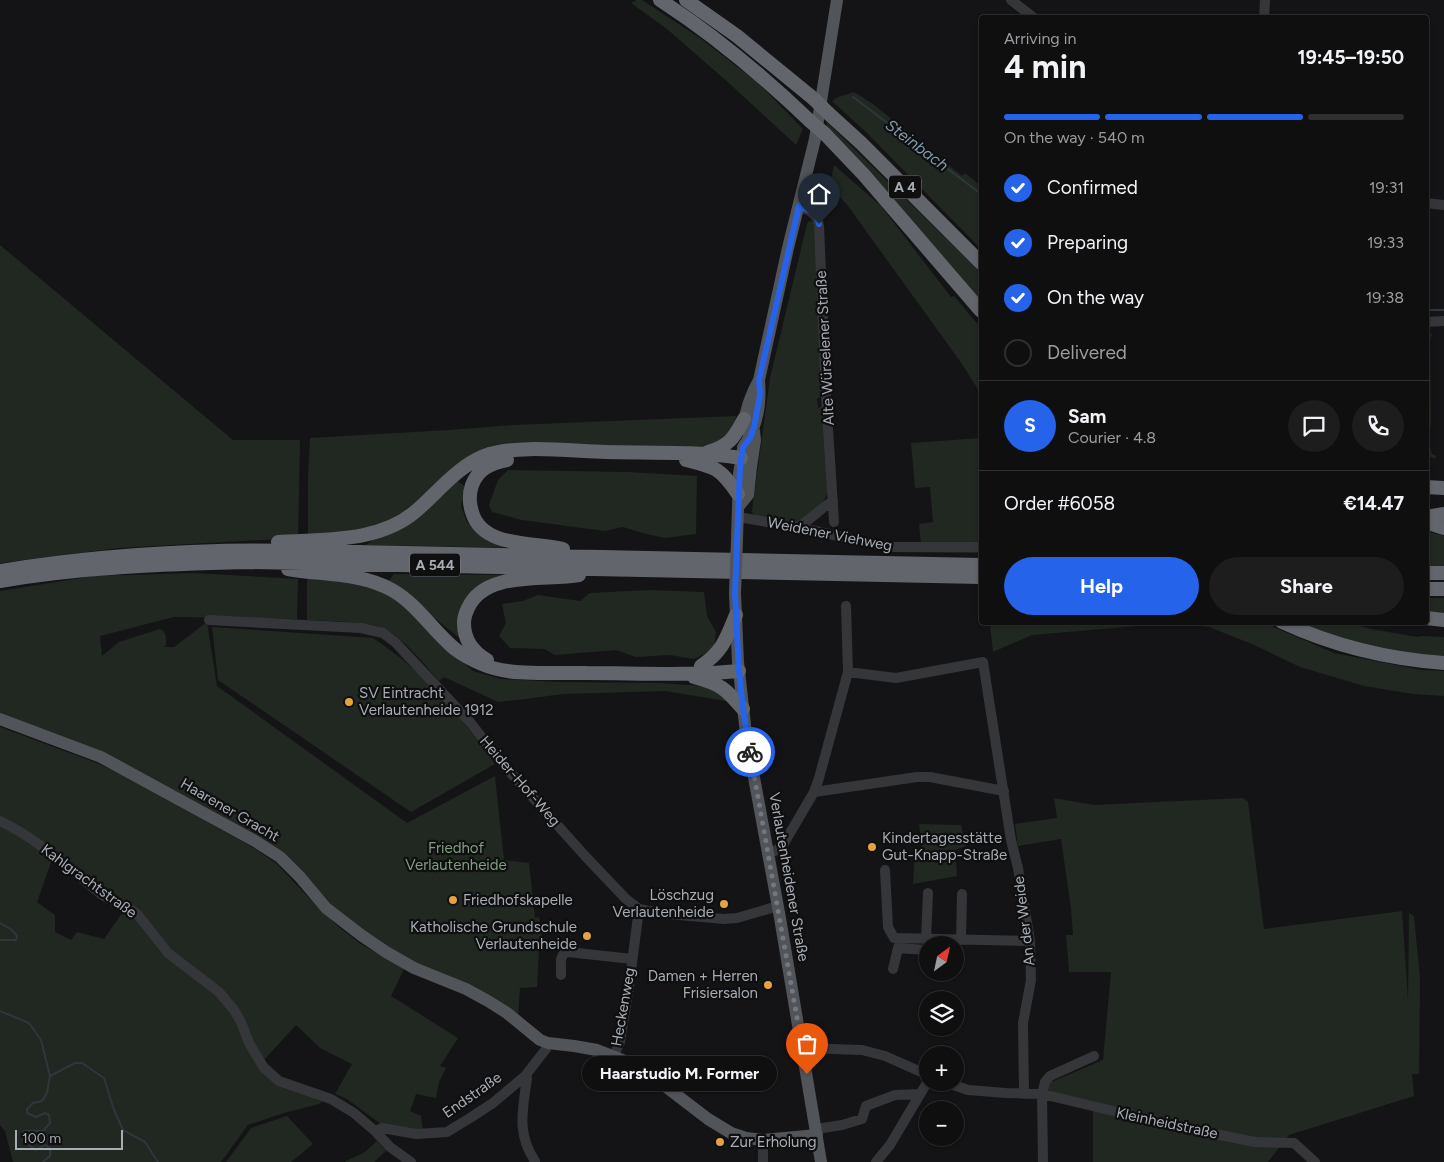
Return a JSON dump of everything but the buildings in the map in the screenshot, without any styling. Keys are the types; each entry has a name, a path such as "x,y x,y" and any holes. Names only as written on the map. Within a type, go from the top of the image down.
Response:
{"highway":[{"name":"A 4","path":"660,0 725,47 825,134 864,175 979,309"},
{"name":"A 4","path":"686,0 738,36 814,99 979,261"},
{"path":"704,454 723,447 749,423"},
{"path":"221,551 253,544 339,538 374,533 402,521 415,512 464,467 482,457 508,451 555,450 704,454 742,457"},
{"path":"591,557 557,548 508,541 483,530 472,515 470,500 471,488 479,473 491,464 511,459 711,461 742,457"},
{"path":"686,460 719,470 730,481 738,506"},
{"path":"1429,487 1444,488"},
{"path":"1432,523 1444,514"},
{"name":"A 544","path":"0,570 68,560 221,551 320,551 979,565"},
{"path":"248,562 299,571 353,577 386,587 409,603 454,648 483,665 500,670 684,674 738,667"},
{"name":"A 544","path":"0,581 112,568 248,562 979,576"},
{"path":"622,568 574,576 505,581 492,585 481,591 470,604 464,623 467,639 474,650 489,661 517,667 543,668 606,664 738,667"},
{"path":"1429,573 1444,573"},
{"path":"1429,589 1444,589"},
{"path":"701,666 713,658 720,649 736,615"},
{"path":"1429,618 1444,620"},
{"path":"1289,625 1336,644 1368,652 1394,658 1444,663"},
{"path":"684,674 708,680 724,688 743,709"}],"main road":[{"name":"Verlautenheidener Straße","path":"821,1162 803,1048 743,709 738,667 735,593 742,436 749,423 751,393 759,380 815,139 836,2"},
{"path":"738,506 748,495 755,440 749,423"},
{"name":"Haarener Gracht","path":"0,719 100,756 255,840 280,857 326,908 361,935 414,968 488,1001 507,1013 540,1040 548,1043"},
{"path":"548,1043 597,1050 614,1055 633,1064 648,1073 708,1119 732,1133 746,1138 763,1140 817,1132"}],"street":[{"path":"1011,0 1030,15"},
{"path":"1264,15 1265,0"},
{"path":"1429,204 1444,206"},
{"name":"Alte Würselener Straße","path":"799,206 813,213 817,217 819,224 826,397 834,522"},
{"path":"1429,322 1444,321"},
{"path":"797,527 833,501"},
{"name":"Weidener Viehweg","path":"738,506 797,527 888,547 979,547"},
{"path":"768,852 775,851 783,845 814,792 819,778 848,672 846,606"},
{"name":"Heider-Hof-Weg","path":"209,620 361,628 383,633 395,642 429,677 470,722 500,761 580,850 626,899 638,909"},
{"name":"An der Weide","path":"848,672 896,678 983,662 1030,941 1031,980 1023,1023 1024,1094"},
{"path":"814,792 917,777 930,777 1004,791"},
{"name":"Kahlgrachtstraße","path":"0,821 43,847 103,895 138,915 168,953 219,992 234,1010 249,1043 264,1068 280,1081 331,1099 354,1113 390,1147 410,1162"},
{"path":"885,870 888,927 894,938 900,943 919,943"},
{"path":"928,893 929,936"},
{"path":"961,936 962,894"},
{"path":"638,909 658,913 724,919 737,918 778,906"},
{"name":"Heckenweg","path":"614,1055 620,1042 638,909"},
{"path":"964,940 1030,941"},
{"path":"893,969 900,943"},
{"name":"Heckenweg","path":"561,976 561,959 564,953 568,952 632,959"},
{"name":"Endstraße","path":"375,1131 382,1128 416,1134 447,1132 493,1103 525,1076 546,1049 548,1043"},
{"path":"803,1048 862,1050 885,1056 919,1071"},
{"path":"1043,1162 1042,1094 1045,1082 1050,1076 1094,1056"},
{"name":"Endstraße","path":"525,1076 527,1078 521,1117 522,1127 528,1150 536,1161"},
{"name":"Kleinheidstraße","path":"964,1089 1042,1094 1185,1128 1255,1142 1294,1143 1315,1162"},
{"path":"876,1162 890,1145 921,1091"},
{"path":"817,1132 862,1119 866,1106 896,1095 919,1094"},
{"path":"763,1140 763,1162"}],"green space":[{"path":"642,0 700,38 757,82 803,129 796,145 667,29 631,3"},
{"path":"854,92 873,104 962,176 965,173 979,184 979,247 867,133 832,101"},
{"path":"827,122 979,271 979,300 826,126"},
{"path":"834,165 881,206 951,297 954,296 979,326 979,391 962,364 848,206 830,186"},
{"path":"809,221 814,222 816,226 822,396 817,399 818,408 823,406 828,488 824,501 806,519 797,523 791,523 764,518 753,514 752,511 770,378"},
{"path":"0,245 233,440 300,440 298,538 119,548 0,563"},
{"path":"1429,334 1432,334 1430,341 1431,420 1429,440"},
{"path":"736,416 734,429 719,446 685,452 505,449 407,513 379,528 308,536 310,438 513,425"},
{"path":"979,438 979,553 882,552 888,545 921,545 919,524 933,522 930,487 915,488 911,443"},
{"path":"1429,440 1432,454 1436,456 1435,459 1429,456"},
{"path":"508,470 629,472 697,476 696,534 665,538 623,527 605,531 522,520 492,512 489,505 498,480"},
{"path":"456,480 465,486 461,506 467,522 479,534 518,548 366,545"},
{"path":"1429,532 1444,536 1444,566 1429,566"},
{"name":"Friedhof Verlautenheide","path":"194,573 298,579 297,619 174,617 100,636 102,656 119,642 160,629 166,636 166,645 164,647 174,647 207,622 217,686 407,823 495,776 504,860 529,863 535,918 539,917 544,949 539,949 537,987 520,988 518,1017 388,949 347,920 257,837 0,716 0,591 93,576"},
{"path":"394,574 510,575 472,595 461,639 388,582"},
{"path":"344,578 378,587 404,604 473,671 501,679 706,686 722,693 726,701 665,691 563,694 498,702 444,677 439,681 408,646 387,630 360,623 307,620 307,579"},
{"path":"650,590 704,592 707,616 716,632 714,649 694,659 670,655 636,657 616,650 555,655 544,649 510,648 499,636 506,623 502,604 523,601 538,595 580,601 590,593"},
{"path":"1429,598 1444,598 1444,614 1429,613"},
{"path":"990,625 1148,625 1032,635 993,652"},
{"path":"1193,625 1269,625 1334,653 1421,670 1444,671 1444,696 1413,694 1364,686 1300,667 1252,644 1209,627"},
{"path":"1298,625 1357,625 1417,637 1444,637 1444,659 1387,653"},
{"name":"SV Eintracht Verlautenheide 1912","path":"212,627 373,638 409,665 440,695 495,764 411,812 218,680"},
{"path":"0,727 97,763 125,776 252,847 277,864 321,911 340,928 361,944 404,969 391,996 458,1038 440,1066 446,1068 439,1082 436,1098 416,1094 410,1111 421,1116 423,1132 381,1124 347,1099 335,1094 352,1064 320,1048 296,1025 264,1060 282,1077 265,1066 243,1021 169,951 149,927 105,893 0,819"},
{"path":"1054,798 1094,805 1243,798 1248,802 1264,929 1402,911 1408,1000 1409,913 1414,916 1420,979 1419,1074 1412,1074 1414,1096 1289,1135 1268,1162 1093,1162 1093,1102 1048,1091 1049,1083 1103,1060 1111,972 1069,972 1066,935 1073,935 1061,839 1018,846 1015,824 1057,818"},
{"path":"0,823 53,857 37,902 55,915 55,932 71,940 77,932 104,939 125,909 233,1010 263,1069 323,1101 319,1104 248,1125 221,1162 13,1162 5,1131 0,1125"},
{"path":"919,824 961,825 966,846 955,850 957,876 913,884 915,851 922,848"},
{"path":"287,1116 313,1144 291,1162 226,1162 251,1128"},
{"path":"377,1141 386,1151 374,1162 344,1162 365,1152"}],"waterway":[{"name":"Steinbach","path":"853,97 979,192"},
{"name":"Steinbach","path":"1429,310 1444,310"},
{"path":"0,923 12,930 17,936 16,940 0,940"},
{"path":"0,1011 29,1023 41,1040 50,1076 47,1093 42,1101 33,1103 27,1109 27,1113 36,1117 45,1113 49,1115 50,1123 43,1131 24,1131 23,1136 30,1146 36,1150 45,1145 50,1148 50,1156 43,1162"},
{"path":"50,1076 75,1063 82,1063 104,1078 114,1110 123,1130 145,1142 158,1162"}],"way so far":[{"path":"750,752 807,1074"}],"place":[{"name":"SV Eintracht Verlautenheide 1912","path":"349,702"},
{"name":"Kindertagesstätte Gut-Knapp-Straße","path":"872,847"},
{"name":"Friedhofskapelle","path":"453,900"},
{"name":"Löschzug Verlautenheide","path":"724,904"},
{"name":"Katholische Grundschule Verlautenheide","path":"587,936"},
{"name":"Damen + Herren Frisiersalon","path":"768,985"},
{"name":"Haarstudio M. Former","path":"807,1074"},
{"name":"Zur Erholung","path":"720,1142"}],"route":[{"path":"750,752 738,662 735,593 740,466 743,447 750,438 754,427 760,395 759,380 799,206 813,213 817,217 819,224"}]}
